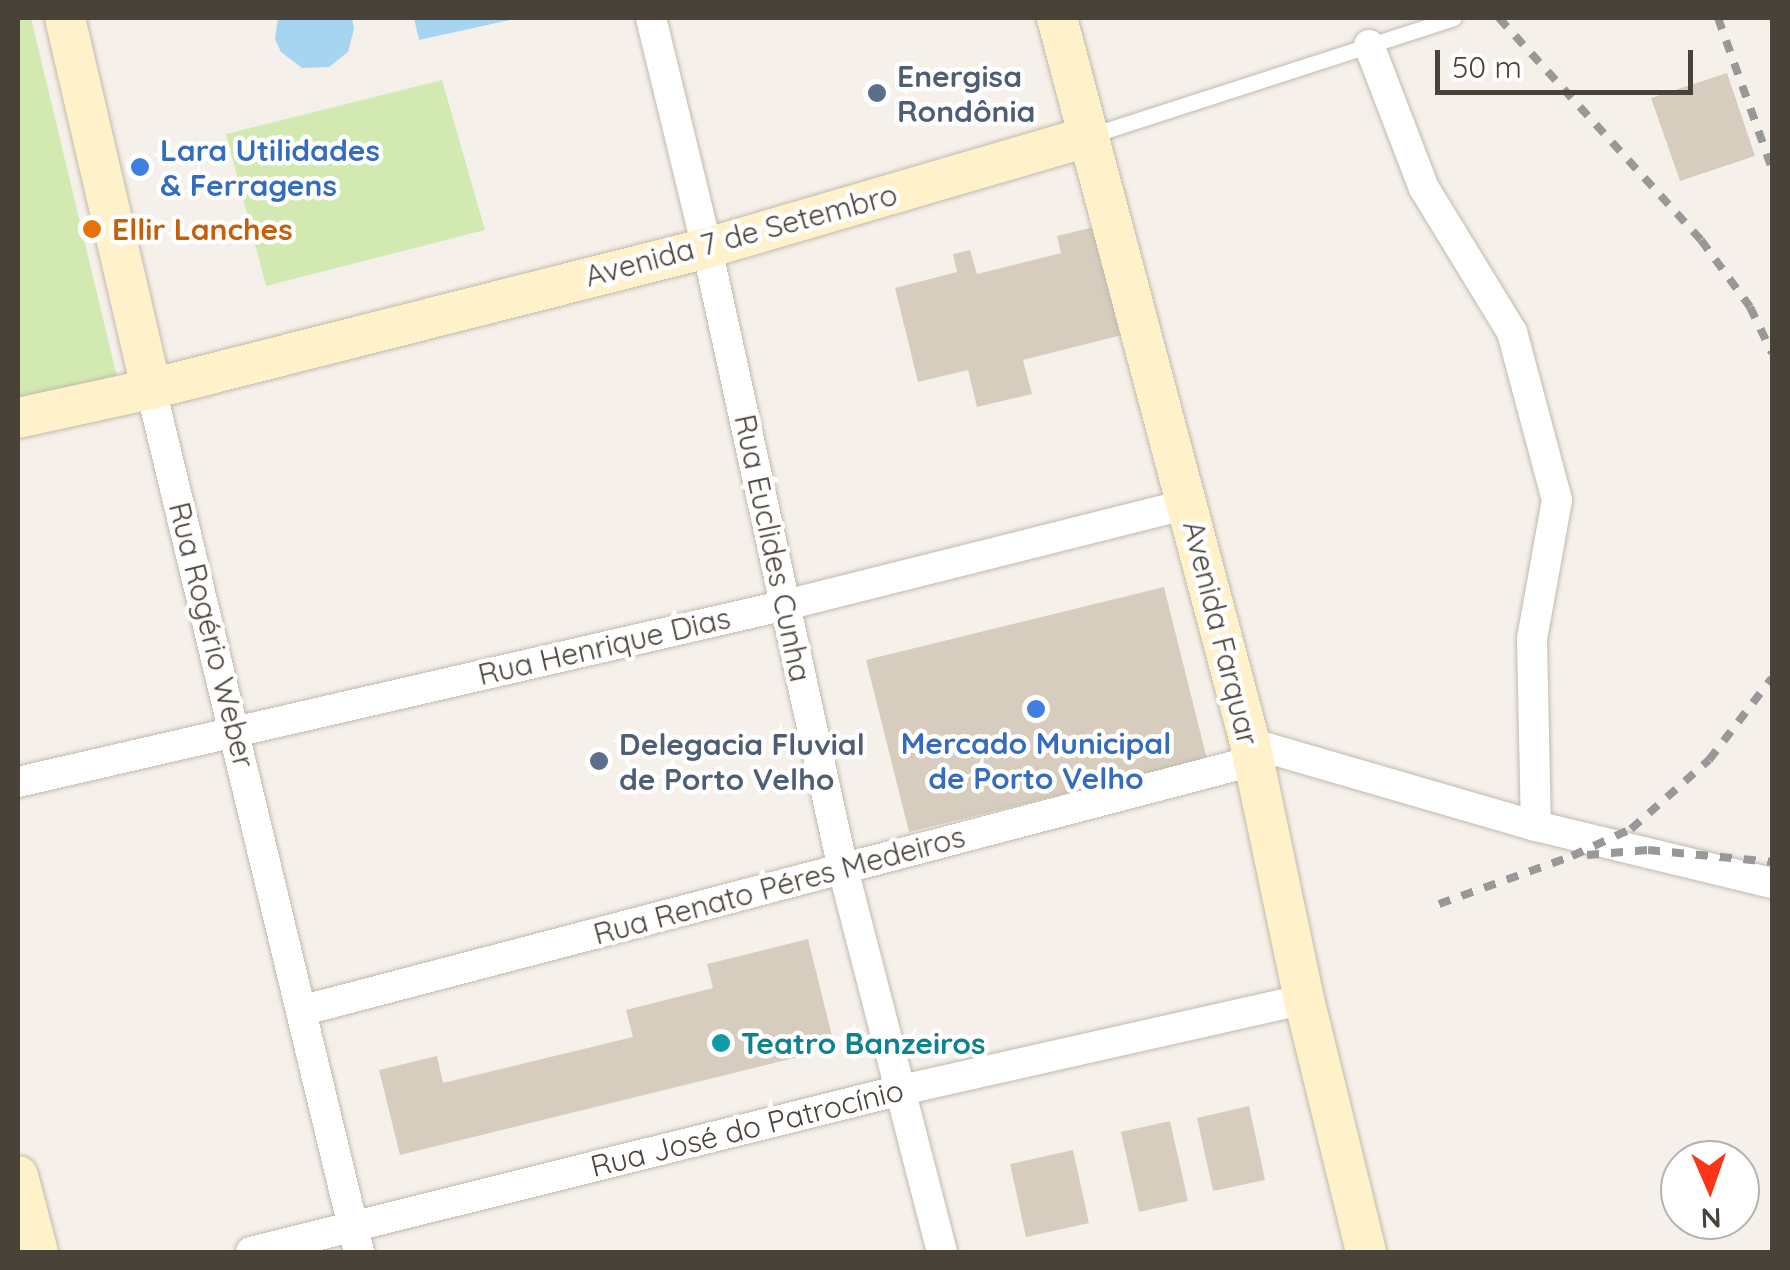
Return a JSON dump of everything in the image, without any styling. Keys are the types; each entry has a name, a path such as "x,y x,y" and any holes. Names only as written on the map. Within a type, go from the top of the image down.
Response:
{"street":[{"name":"Rua Rogério Weber","path":"65,18 356,1239"},
{"name":"Rua Euclides Cunha","path":"650,18 707,248 843,869 942,1252"},
{"name":"Avenida Farquar","path":"1057,18 1189,504 1251,752 1304,998 1366,1252"},
{"path":"1369,45 1424,188 1512,332 1557,500 1532,639 1536,826"},
{"name":"Avenida 7 de Setembro","path":"18,418 707,248 1090,136"},
{"name":"Rua Henrique Dias","path":"18,782 234,728 786,605 1189,504"},
{"path":"1251,752 1772,883"},
{"name":"Rua Renato Péres Medeiros","path":"304,1010 843,869 1251,752"},
{"name":"Rua José do Patrocínio","path":"251,1252 356,1239 898,1091 1304,998"},
{"path":"18,1176 38,1252"}],"lane":[{"name":"Avenida 7 de Setembro","path":"1090,136 1454,18"}],"green space":[{"path":"18,18 31,18 118,381 18,407"},
{"path":"442,80 485,230 266,286 226,134"}],"water":[{"path":"278,18 352,18 354,29 348,52 329,67 302,68 281,52 275,39"},
{"path":"414,18 519,18 419,40"}],"building":[{"path":"1727,73 1755,156 1680,181 1651,98"},
{"path":"1098,226 1126,334 1023,360 1032,394 977,407 968,370 918,382 895,288 957,272 953,254 970,250 977,274 1061,253 1057,236"},
{"name":"Mercado Municipal de Porto Velho","path":"1164,587 1207,759 909,832 866,660"},
{"name":"Teatro Banzeiros","path":"808,939 835,1048 400,1155 379,1070 437,1056 443,1083 633,1037 626,1010 713,988 707,964"},
{"path":"1249,1106 1265,1180 1213,1191 1197,1118"},
{"path":"1170,1121 1188,1201 1139,1212 1121,1132"},
{"path":"1073,1150 1089,1223 1026,1237 1010,1164"}],"railway":[{"path":"1499,18 1701,240 1750,307 1772,353"},
{"path":"1718,18 1772,169"},
{"path":"1439,904 1572,856 1631,829 1709,760 1772,678"},
{"path":"1587,855 1648,850 1772,862"}],"place":[{"name":"Energisa Rondônia","path":"877,93"},
{"name":"Lara Utilidades & Ferragens","path":"140,167"},
{"name":"Ellir Lanches","path":"92,229"},
{"name":"Mercado Municipal de Porto Velho","path":"1036,709"},
{"name":"Delegacia Fluvial de Porto Velho","path":"599,761"},
{"name":"Teatro Banzeiros","path":"721,1043"}]}
